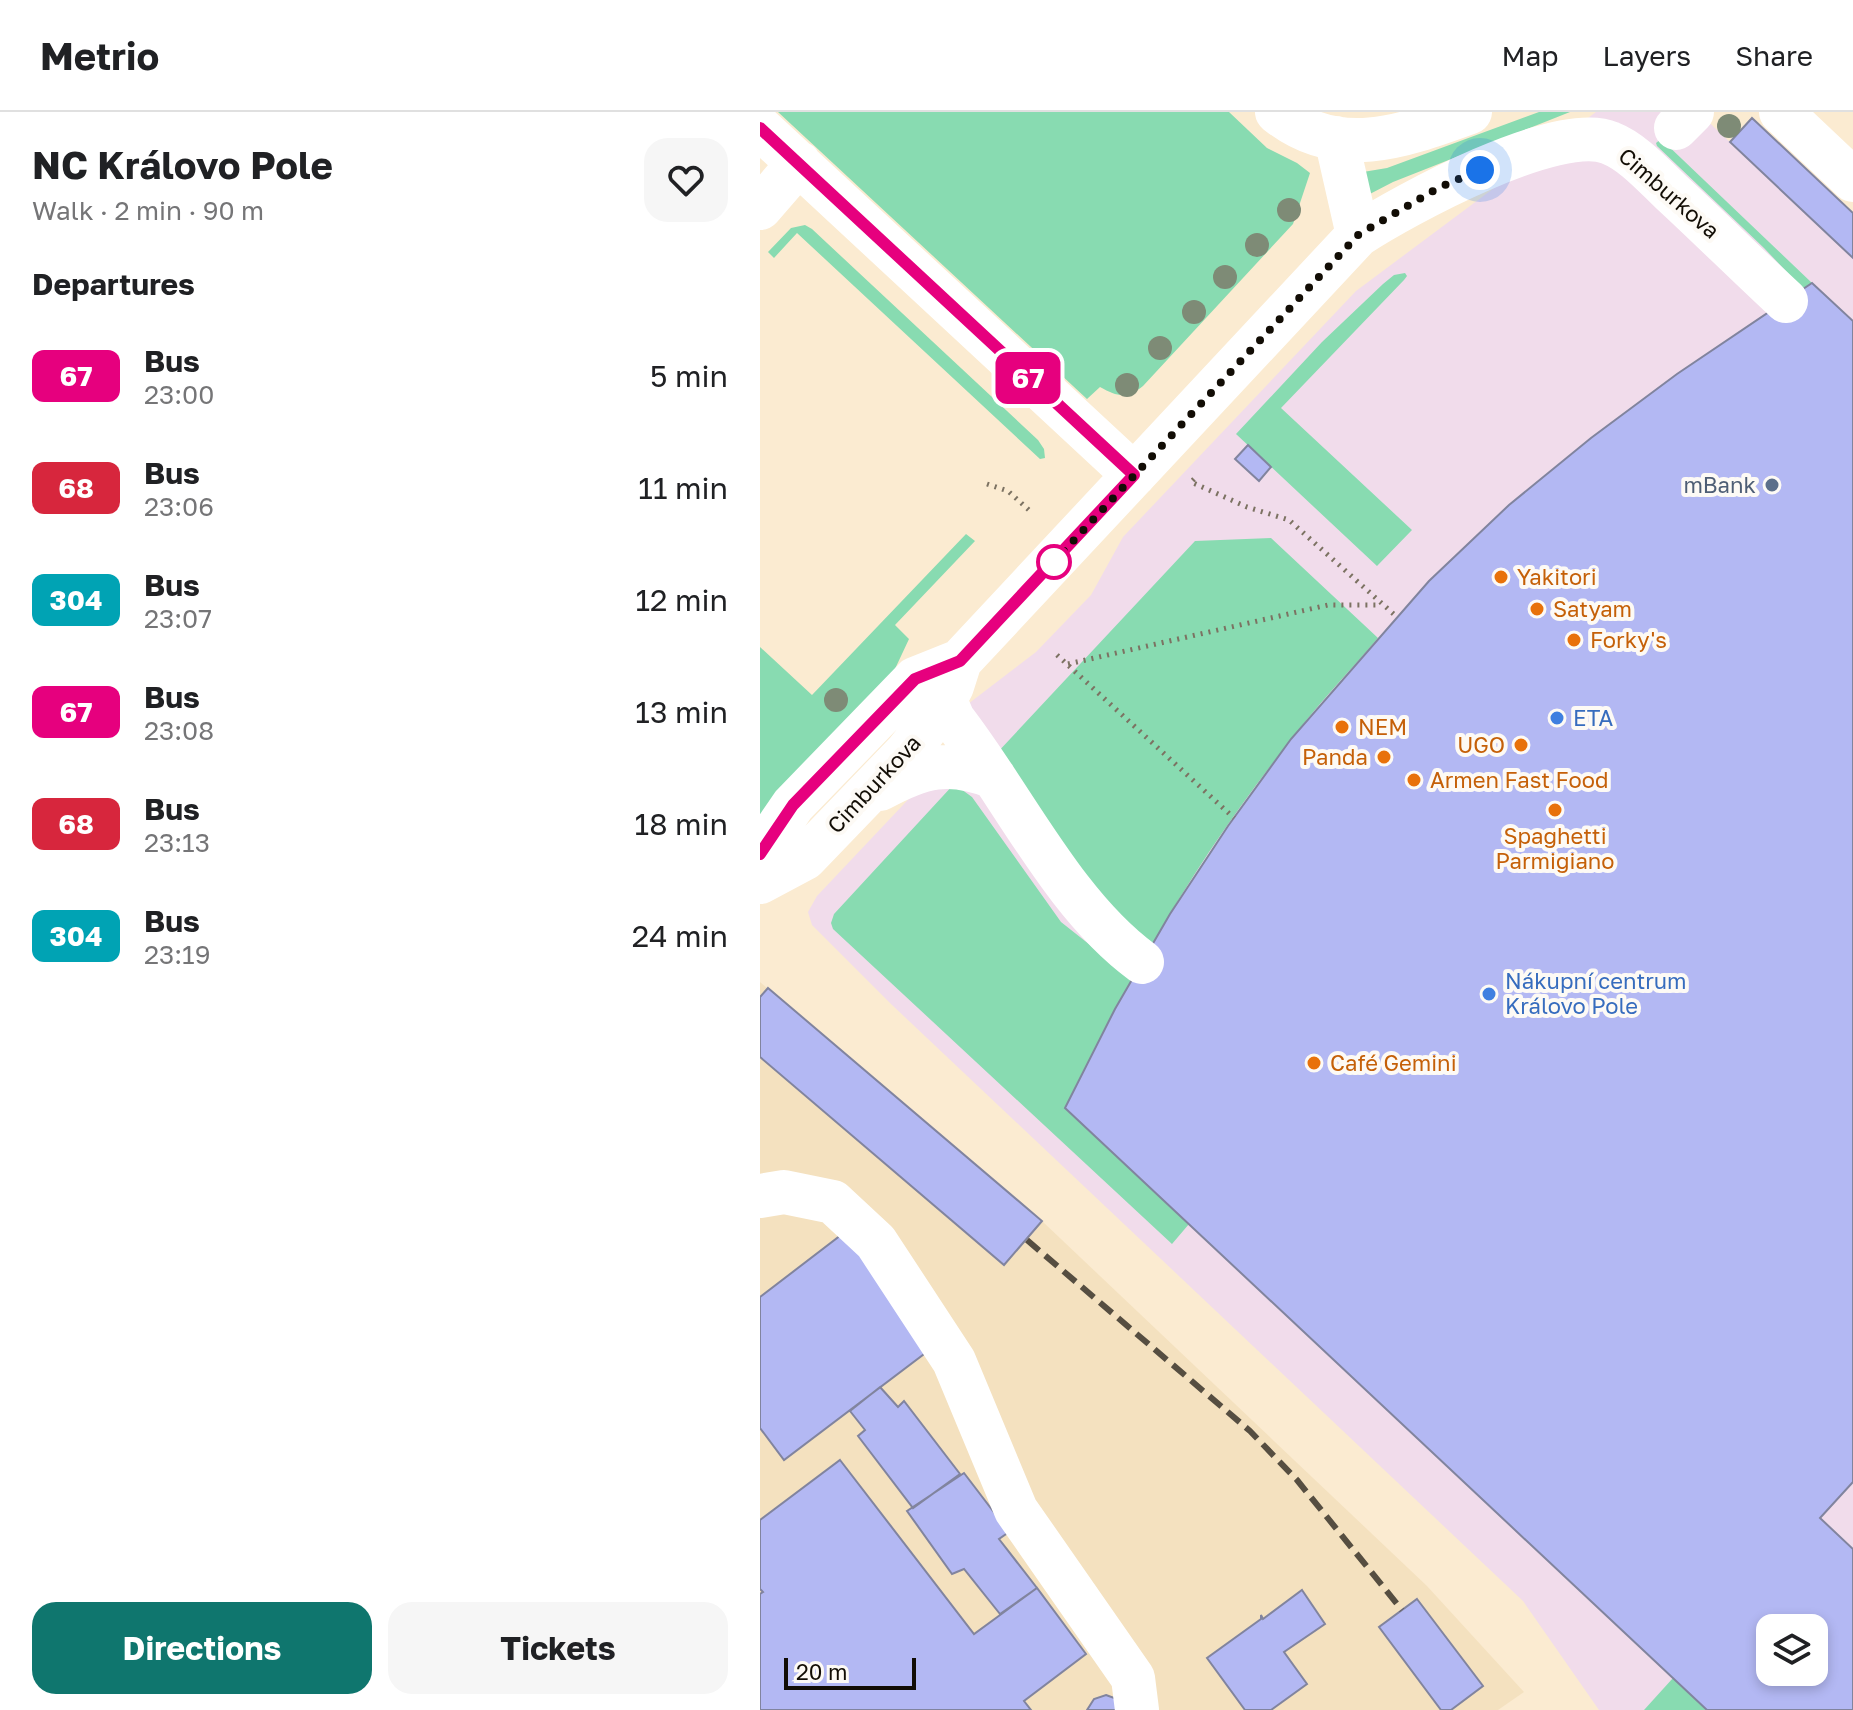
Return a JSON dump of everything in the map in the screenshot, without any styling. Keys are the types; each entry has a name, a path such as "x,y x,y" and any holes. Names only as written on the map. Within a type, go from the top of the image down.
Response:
{"street":[{"path":"1277,112 1292,124 1314,134 1371,141 1419,131 1470,112"},
{"path":"1781,112 1853,180"},
{"path":"760,128 1134,475"},
{"path":"1336,138 1358,235"},
{"name":"Cimburkova","path":"760,882 805,858 907,752 938,713 952,681 1134,475 1358,235 1438,188 1523,154 1572,140 1609,142 1644,167 1786,301"},
{"path":"760,208 799,163"},
{"name":"Cimburkova","path":"760,853 793,805 915,679 952,681"},
{"path":"952,681 953,719 1077,896 1125,949 1142,962"},
{"path":"860,800 893,782 940,766 970,768 994,777"},
{"path":"760,1196 784,1192 833,1202 876,1242 954,1361 1016,1510 1133,1678 1137,1710"}],"path":[{"path":"1199,472 1191,482 1247,507 1289,520 1397,617"},
{"path":"987,484 1008,491 1030,511"},
{"path":"1068,664 1328,605 1382,605"},
{"path":"1057,655 1234,818"}],"shaded area":[{"name":"Nákupní centrum Královo Pole","path":"1596,112 1698,112 1853,258 1853,1710 1599,1710 1523,1601 891,1004 812,925 808,912 817,896 972,732 968,704 1036,652 1091,595 1123,537 1356,291"},
{"path":"760,982 1042,1221 1427,1586 1524,1692 1498,1710 760,1710"}],"green space":[{"path":"778,112 1229,112 1267,148 1310,173 1293,224 1143,386 1122,395 1100,387 1087,399"},
{"path":"1539,112 1570,112 1393,182 1366,196 1357,173 1387,168"},
{"path":"1661,139 1812,283 1803,289 1657,146"},
{"path":"805,225 1038,440 1045,458 1040,459 797,233 774,258 768,252 791,228"},
{"path":"1405,273 1407,276 1404,280 1281,408 1412,530 1377,566 1236,434 1322,342 1383,284 1394,275"},
{"path":"966,534 975,541 895,625 909,639 887,686 760,819 760,647 812,695"},
{"path":"1271,538 1378,638 1311,714 1253,789 1200,866 1152,945 1109,907 996,754 1195,541"},
{"path":"954,784 972,797 1061,922 1133,979 1189,1224 1172,1244 833,929 834,914"},
{"path":"1673,1678 1707,1710 1644,1710"}],"building":[{"path":"1752,118 1853,213 1853,258 1730,142"},
{"name":"Nákupní centrum Královo Pole","path":"1812,283 1853,321 1853,1482 1820,1518 1853,1549 1853,1710 1707,1710 1065,1108 1115,1009 1170,914 1291,739 1429,581 1509,505 1591,438 1677,374"},
{"path":"1248,445 1271,467 1259,481 1235,459"},
{"path":"768,988 1042,1221 1004,1265 760,1057 760,997"},
{"path":"845,1232 932,1348 784,1460 760,1428 760,1297"},
{"path":"880,1387 898,1407 904,1401 960,1474 913,1508 858,1436 865,1430 850,1411"},
{"path":"840,1460 974,1634 1037,1588 1086,1654 1024,1701 1031,1710 760,1710 760,1594 763,1592 760,1589 760,1520"},
{"path":"964,1473 1009,1532 999,1539 1037,1588 1000,1614 964,1569 952,1574 907,1511"},
{"path":"1302,1590 1325,1624 1284,1652 1307,1684 1271,1710 1245,1710 1207,1658 1261,1619 1261,1615 1263,1619"},
{"path":"1417,1599 1483,1686 1451,1710 1441,1710 1379,1627"},
{"path":"1106,1695 1117,1699 1123,1710 1087,1710 1094,1699"}],"railway":[{"path":"1027,1240 1250,1431 1297,1480 1402,1610"}],"bus line":[{"name":"67","path":"760,128 1134,475 960,661 915,679 793,805 760,854"}],"place":[{"name":"mBank","path":"1772,485"},
{"name":"Yakitori","path":"1501,577"},
{"name":"Satyam","path":"1537,609"},
{"name":"Forky's","path":"1574,640"},
{"name":"ETA","path":"1557,718"},
{"name":"NEM","path":"1342,727"},
{"name":"UGO","path":"1521,745"},
{"name":"Panda","path":"1384,757"},
{"name":"Armen Fast Food","path":"1414,780"},
{"name":"Spaghetti Parmigiano","path":"1555,810"},
{"name":"Nákupní centrum Královo Pole","path":"1489,994"},
{"name":"Café Gemini","path":"1314,1063"}],"route":[{"path":"1054,562 1049,567 1358,235 1397,209 1480,170"}]}
